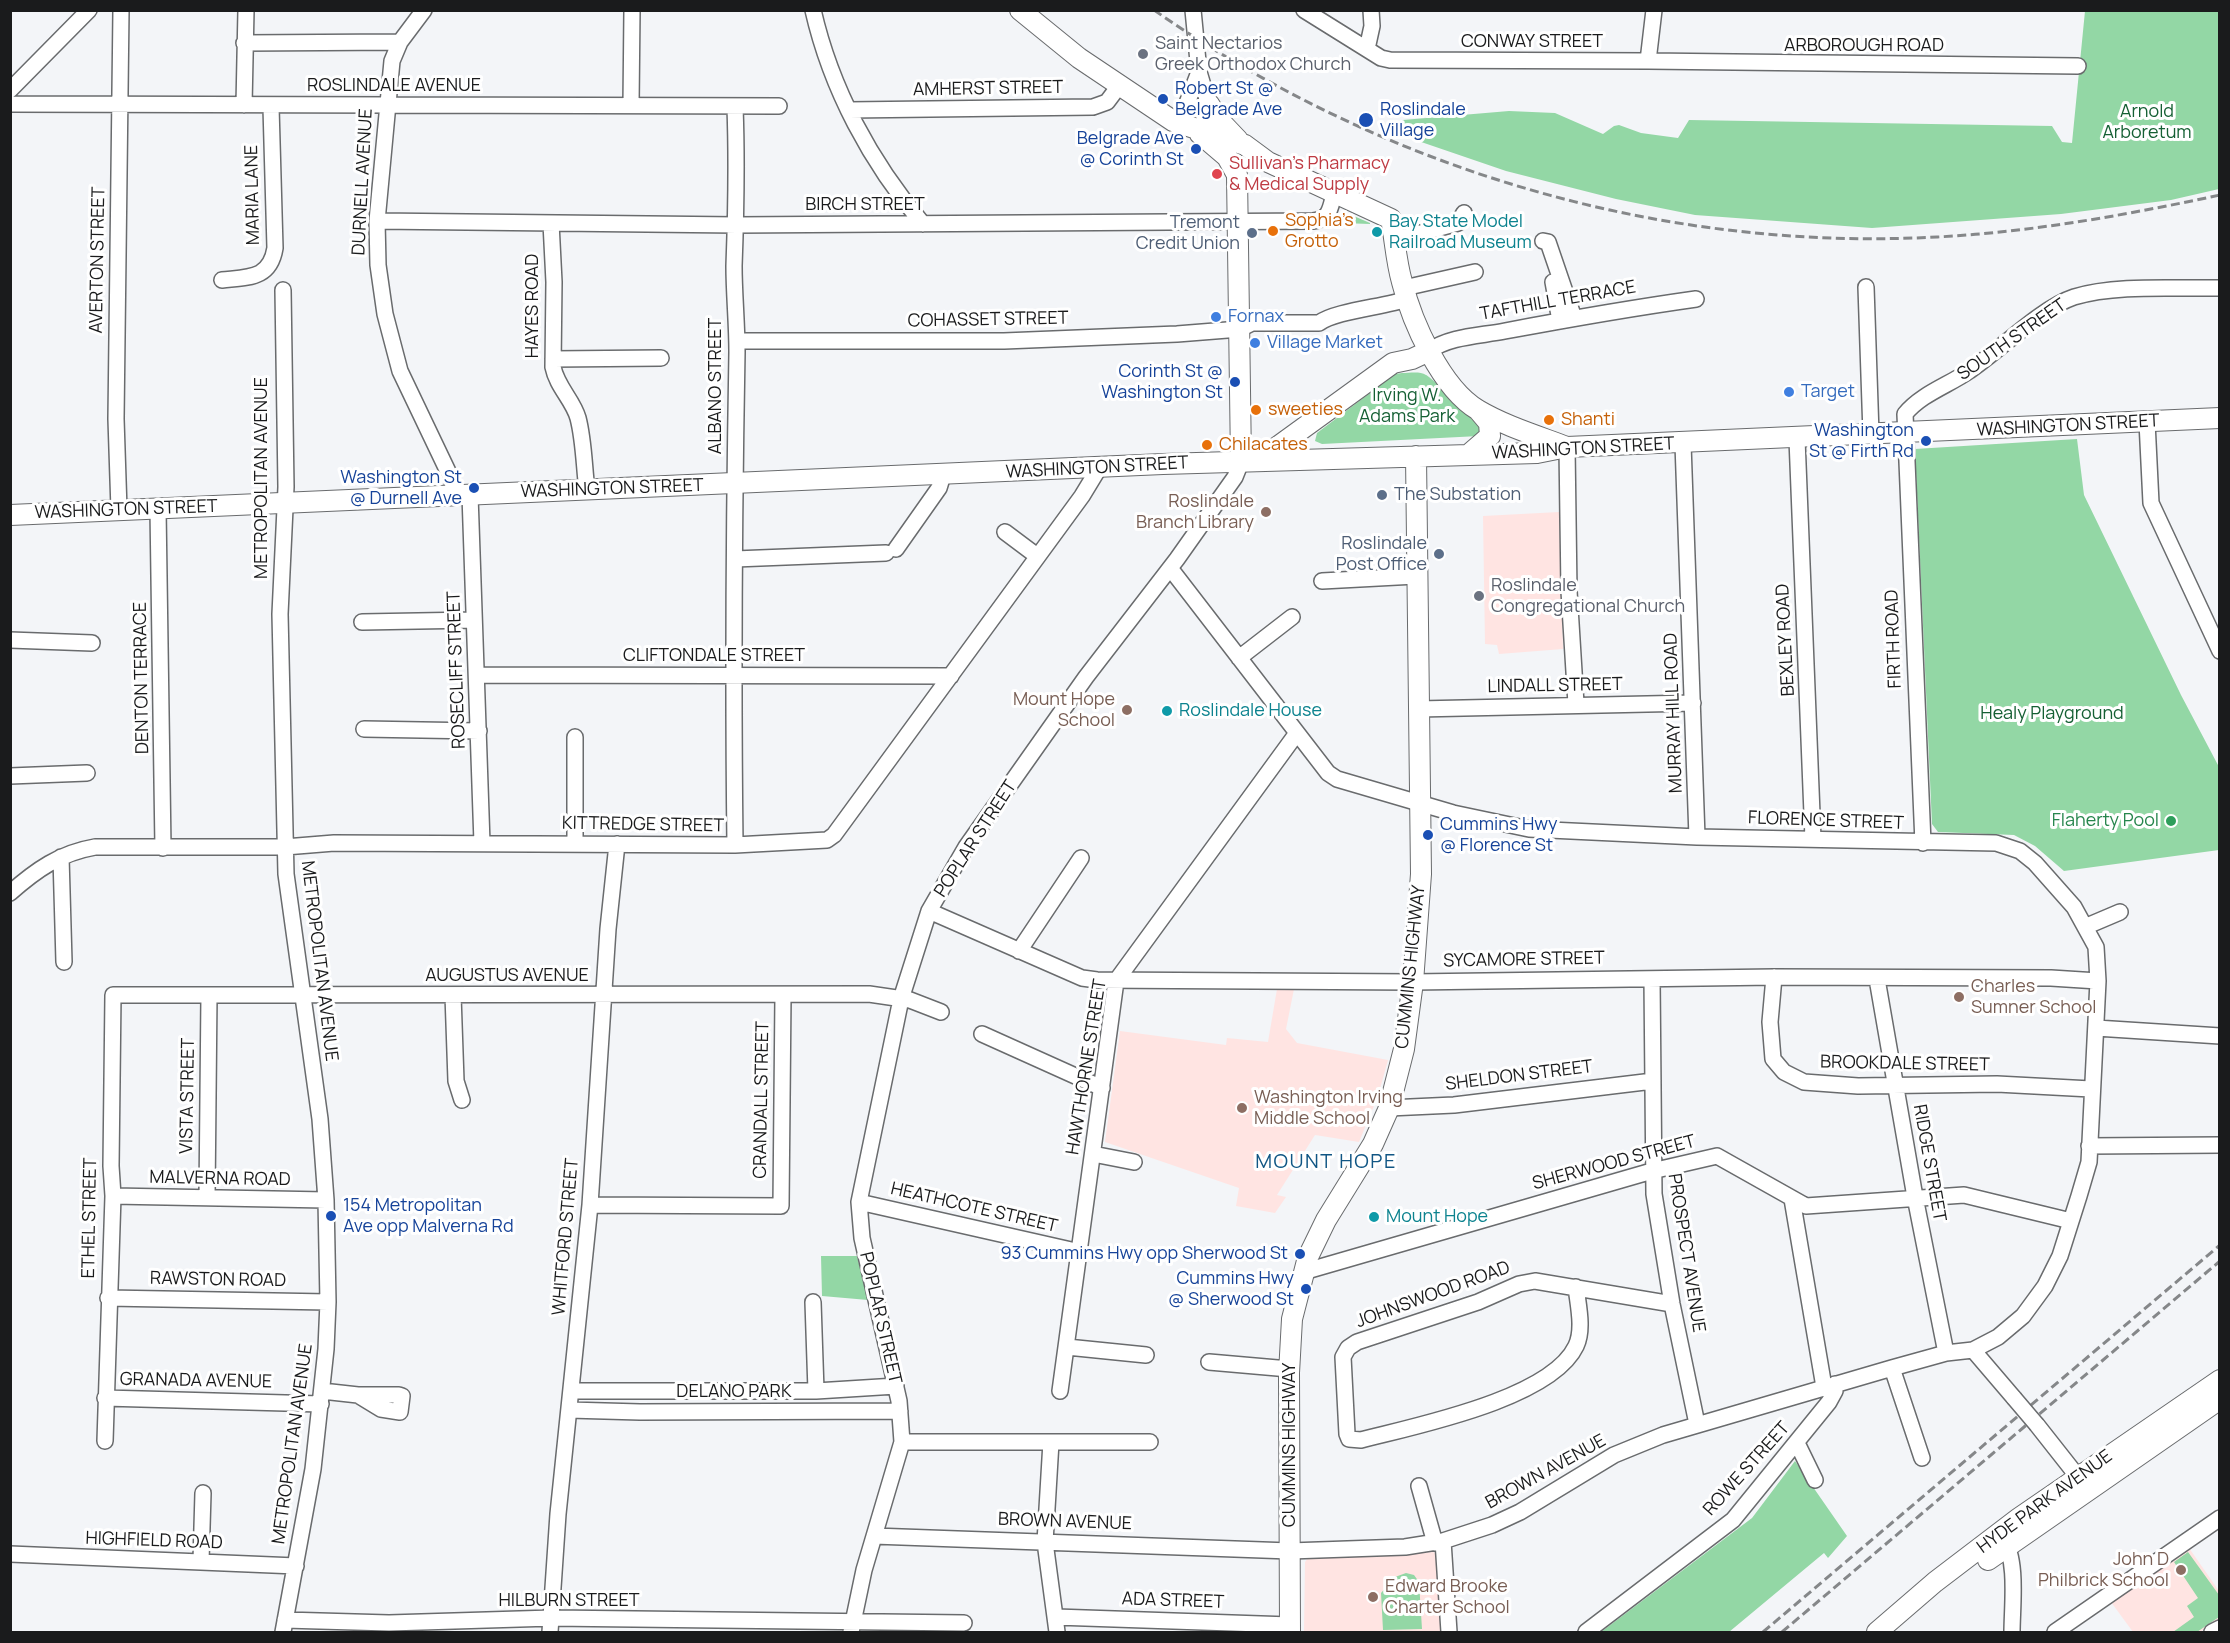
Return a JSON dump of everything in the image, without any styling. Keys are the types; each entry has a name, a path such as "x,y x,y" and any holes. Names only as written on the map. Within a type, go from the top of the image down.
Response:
{"main road":[{"path":"1020,10 1119,86 1188,127 1224,154 1237,174 1241,462 1273,450 1393,363 1412,359 1429,351"},
{"path":"1209,104 1227,129 1245,146 1268,162 1391,219 1405,294 1429,351 1449,380 1489,423 1490,436 1468,455"},
{"path":"1188,127 1245,146"},
{"path":"1237,174 1246,162 1257,160 1268,162"},
{"path":"1477,409 1567,447"},
{"name":"WASHINGTON STREET","path":"10,515 1241,462 1537,453 1567,447 1797,439 2220,418"},
{"path":"1316,419 1306,434 1308,446 1328,459"},
{"name":"CUMMINS HIGHWAY","path":"1290,1628 1289,1369 1292,1319 1303,1272 1326,1220 1356,1174 1389,1108 1404,1049 1413,981 1421,874 1416,456"},
{"name":"HYDE PARK AVENUE","path":"1887,1629 1944,1592 2003,1540 2220,1380"},
{"name":"HYDE PARK AVENUE","path":"2083,1483 2220,1399"}],"street":[{"path":"10,90 89,10"},
{"name":"AVERTON STREET","path":"119,510 116,418 121,10"},
{"path":"244,105 246,10"},
{"name":"DURNELL AVENUE","path":"424,10 400,42 392,62 377,220 378,265 386,314 400,371 452,480 462,495"},
{"path":"631,105 632,10"},
{"path":"813,10 819,36 849,110 886,178 923,224"},
{"path":"1188,127 1208,117 1209,104 1199,72 1193,10"},
{"name":"CONWAY STREET","path":"1304,10 1367,49 1390,60 1648,61"},
{"path":"1367,49 1372,26 1371,10"},
{"path":"1648,61 1654,10"},
{"path":"244,43 400,42"},
{"name":"ARBOROUGH ROAD","path":"1648,61 2078,66"},
{"path":"1188,127 1199,72"},
{"name":"AMHERST STREET","path":"849,110 1093,107 1107,102 1119,86"},
{"name":"ROSLINDALE AVENUE","path":"10,104 271,107 779,106"},
{"name":"MARIA LANE","path":"222,280 259,274 272,262 275,237 271,107"},
{"name":"ALBANO STREET","path":"735,107 737,225 734,267 737,341 734,484 736,676 733,718 735,845"},
{"name":"BIRCH STREET","path":"377,220 737,225 1320,220 1329,214 1335,194"},
{"path":"1395,240 1458,222 1464,213"},
{"name":"HAYES ROAD","path":"551,223 554,282 553,359 556,379 579,420 587,490"},
{"name":"COHASSET STREET","path":"737,341 1004,341 1240,329 1252,323 1319,323 1327,317 1378,308 1405,294 1475,272"},
{"path":"1866,286 1871,434"},
{"name":"SOUTH STREET","path":"1905,434 1905,414 1912,406 1959,378 2053,308 2073,298 2108,291 2220,288"},
{"name":"METROPOLITAN AVENUE","path":"283,290 285,487 280,614 286,874 320,1119 326,1200 328,1302 321,1397 296,1566 284,1626"},
{"name":"TAFTHILL TERRACE","path":"1429,351 1442,343 1654,303 1696,299"},
{"path":"553,359 661,358"},
{"path":"2147,422 2151,502 2220,651"},
{"name":"FIRTH ROAD","path":"1905,434 1923,843"},
{"name":"BEXLEY ROAD","path":"1797,439 1813,839"},
{"name":"MURRAY HILL ROAD","path":"1683,444 1697,837"},
{"path":"1567,447 1569,591 1576,704"},
{"name":"POPLAR STREET","path":"852,1626 874,1536 902,1442 896,1386 862,1238 859,1202 901,999 929,911 966,847 1086,677 1170,568 1233,479 1241,462"},
{"name":"KITTREDGE STREET","path":"10,892 42,865 94,847 285,847 334,843 735,845 825,841 832,837 951,676 1099,468"},
{"path":"735,559 891,551 939,488 943,475"},
{"name":"ROSECLIFF STREET","path":"462,495 474,620 482,843"},
{"name":"DENTON TERRACE","path":"158,509 163,848"},
{"path":"1005,532 1037,556"},
{"name":"FLORENCE STREET","path":"1170,568 1328,773 1337,779 1453,813 1529,830 1697,837 1996,843 2020,851 2055,883 2087,926 2096,947 2098,981 2089,1162 2054,1271 2031,1308 2007,1331 1973,1350"},
{"path":"1322,581 1416,576"},
{"path":"1239,658 1292,617"},
{"path":"362,622 474,620"},
{"path":"10,640 92,643"},
{"name":"CLIFTONDALE STREET","path":"477,675 951,676"},
{"name":"LINDALL STREET","path":"1418,709 1693,703"},
{"path":"364,729 479,731"},
{"name":"HAWTHORNE STREET","path":"1060,1391 1116,981 1297,733"},
{"path":"575,737 575,843"},
{"path":"10,776 87,773"},
{"name":"WHITFORD STREET","path":"551,1625 558,1514 590,1205 606,994 608,929 617,844"},
{"path":"61,857 64,962"},
{"path":"1019,951 1081,858"},
{"name":"SYCAMORE STREET","path":"929,911 1082,978 1116,981 1652,980 1774,977 2051,978 2098,981"},
{"path":"2087,926 2120,912"},
{"name":"BROOKDALE STREET","path":"1774,977 1771,1047 1773,1059 1784,1072 1804,1082 1858,1086 1997,1084 2091,1089"},
{"name":"RIDGE STREET","path":"1877,979 1915,1197 1946,1353"},
{"name":"PROSPECT AVENUE","path":"1652,980 1652,1171 1672,1304 1697,1424"},
{"name":"AUGUSTUS AVENUE","path":"113,995 869,994 901,999 941,1012"},
{"name":"ETHEL STREET","path":"105,1441 113,1196 111,1166 113,995"},
{"name":"VISTA STREET","path":"207,1197 209,995"},
{"path":"453,995 456,1081 462,1100"},
{"name":"CRANDALL STREET","path":"590,1205 781,1206 783,995"},
{"path":"2096,1028 2220,1036"},
{"path":"982,1034 1102,1088"},
{"name":"SHELDON STREET","path":"1389,1108 1454,1105 1653,1081"},
{"path":"2089,1146 2220,1145"},
{"path":"1093,1154 1134,1162"},
{"name":"SHERWOOD STREET","path":"1303,1272 1652,1171 1717,1156 1806,1206 1915,1197 1972,1196 2071,1221"},
{"name":"MALVERNA ROAD","path":"113,1196 326,1200"},
{"path":"1792,1199 1829,1386"},
{"name":"HEATHCOTE STREET","path":"859,1202 1080,1252"},
{"name":"JOHNSWOOD ROAD","path":"1576,1287 1580,1322 1577,1344 1568,1358 1550,1374 1508,1397 1445,1419 1361,1440 1349,1439 1343,1358 1348,1348 1357,1342 1478,1302 1519,1284 1535,1281 1576,1287 1672,1304"},
{"name":"RAWSTON ROAD","path":"108,1298 328,1302"},
{"path":"813,1302 816,1391"},
{"path":"1067,1347 1146,1355"},
{"path":"1973,1350 2083,1483"},
{"name":"BROWN AVENUE","path":"874,1536 1290,1551 1375,1549 1439,1542 1475,1532 1520,1512 1614,1455 1697,1424 1946,1353 1973,1350"},
{"path":"1209,1362 1289,1369"},
{"path":"1892,1368 1922,1458"},
{"name":"DELANO PARK","path":"571,1391 816,1391 896,1386"},
{"name":"ROWE STREET","path":"1586,1632 1733,1520 1833,1397 1829,1386"},
{"name":"GRANADA AVENUE","path":"105,1398 358,1395"},
{"name":"DELANO PARK","path":"569,1410 640,1413 900,1412"},
{"path":"902,1442 1150,1442"},
{"path":"1051,1442 1045,1542 1056,1625"},
{"path":"1797,1443 1815,1480"},
{"path":"1419,1486 1439,1542 1449,1632"},
{"path":"201,1561 204,1492"},
{"path":"2055,1632 2220,1518"},
{"path":"2003,1540 2011,1565 2012,1632"},
{"name":"HIGHFIELD ROAD","path":"10,1554 296,1566"},
{"name":"HILBURN STREET","path":"284,1626 389,1623 551,1625 666,1622 852,1626 964,1623"},
{"name":"ADA STREET","path":"1056,1625 1290,1628"},
{"path":"2212,1632 2220,1628"}],"shaded area":[{"path":"1559,512 1563,649 1499,654 1497,645 1485,644 1483,516"},
{"name":"Washington Irving Middle School","path":"1277,989 1294,989 1286,1029 1297,1043 1388,1060 1378,1096 1359,1142 1315,1135 1277,1195 1286,1197 1275,1213 1236,1206 1239,1188 1105,1142 1120,1031 1226,1045 1227,1038 1268,1042"},
{"name":"John D Philbrick School","path":"2189,1548 2219,1591 2219,1619 2200,1632 2133,1632 2111,1602"},
{"name":"Edward Brooke Charter School","path":"1433,1552 1438,1554 1444,1632 1304,1632 1305,1562 1308,1558"}],"green space":[{"name":"Arnold Arboretum","path":"2085,11 2219,11 2219,189 2171,200 2061,214 1872,228 1695,215 1616,199 1506,171 1389,131 1391,121 1509,111 1555,113 1603,134 1619,125 1641,133 1678,138 1689,120 2052,126 2062,142 2072,143"},
{"path":"1342,211 1370,224 1341,223 1339,218"},
{"name":"Irving W. Adams Park","path":"1421,373 1430,378 1478,426 1481,430 1479,436 1322,444 1315,441 1317,433 1395,374"},
{"name":"Healy Playground","path":"2077,439 2084,495 2181,695 2219,767 2219,850 2064,871 2035,846 2014,835 1938,832 1932,824 1915,449"},
{"path":"821,1256 857,1256 868,1300 822,1296"},
{"path":"1795,1461 1847,1536 1828,1558 1824,1553 1729,1632 1601,1632 1752,1518"},
{"path":"2188,1552 2219,1595 2219,1617 2197,1632 2173,1632 2194,1617 2187,1606 2198,1598 2174,1562"},
{"path":"1406,1573 1414,1575 1419,1582 1422,1629 1383,1630 1381,1593 1395,1577"}],"railway":[{"path":"1154,10 1242,66 1333,115 1429,156 1527,189 1627,214 1729,230 1833,238 1937,237 2079,222 2220,195"},
{"path":"1763,1632 2220,1245"},
{"path":"1782,1632 2220,1261"}],"place":[{"name":"Saint Nectarios Greek Orthodox Church","path":"1143,54"},
{"name":"Robert St @ Belgrade Ave","path":"1163,99"},
{"name":"Roslindale Village","path":"1366,120"},
{"name":"Belgrade Ave @ Corinth St","path":"1196,149"},
{"name":"Sullivan’s Pharmacy & Medical Supply","path":"1217,174"},
{"name":"Sophia’s Grotto","path":"1273,231"},
{"name":"Bay State Model Railroad Museum","path":"1377,232"},
{"name":"Tremont Credit Union","path":"1252,233"},
{"name":"Fornax","path":"1216,317"},
{"name":"Village Market","path":"1255,343"},
{"name":"Corinth St @ Washington St","path":"1235,382"},
{"name":"Target","path":"1789,392"},
{"name":"sweeties","path":"1256,410"},
{"name":"Shanti","path":"1549,420"},
{"name":"Washington St @ Firth Rd","path":"1926,441"},
{"name":"Chilacates","path":"1207,445"},
{"name":"Washington St @ Durnell Ave","path":"474,488"},
{"name":"The Substation","path":"1382,495"},
{"name":"Roslindale Branch Library","path":"1266,512"},
{"name":"Roslindale Post Office","path":"1439,554"},
{"name":"Roslindale Congregational Church","path":"1479,596"},
{"name":"Mount Hope School","path":"1127,710"},
{"name":"Roslindale House","path":"1167,711"},
{"name":"Flaherty Pool","path":"2171,821"},
{"name":"Cummins Hwy @ Florence St","path":"1428,835"},
{"name":"Charles Sumner School","path":"1959,997"},
{"name":"Washington Irving Middle School","path":"1242,1108"},
{"name":"154 Metropolitan Ave opp Malverna Rd","path":"331,1216"},
{"name":"Mount Hope","path":"1374,1217"},
{"name":"93 Cummins Hwy opp Sherwood St","path":"1300,1254"},
{"name":"Cummins Hwy @ Sherwood St","path":"1306,1289"},
{"name":"John D Philbrick School","path":"2181,1570"},
{"name":"Edward Brooke Charter School","path":"1373,1597"}],"district":[{"name":"MOUNT HOPE","path":"1326,1162"}]}
